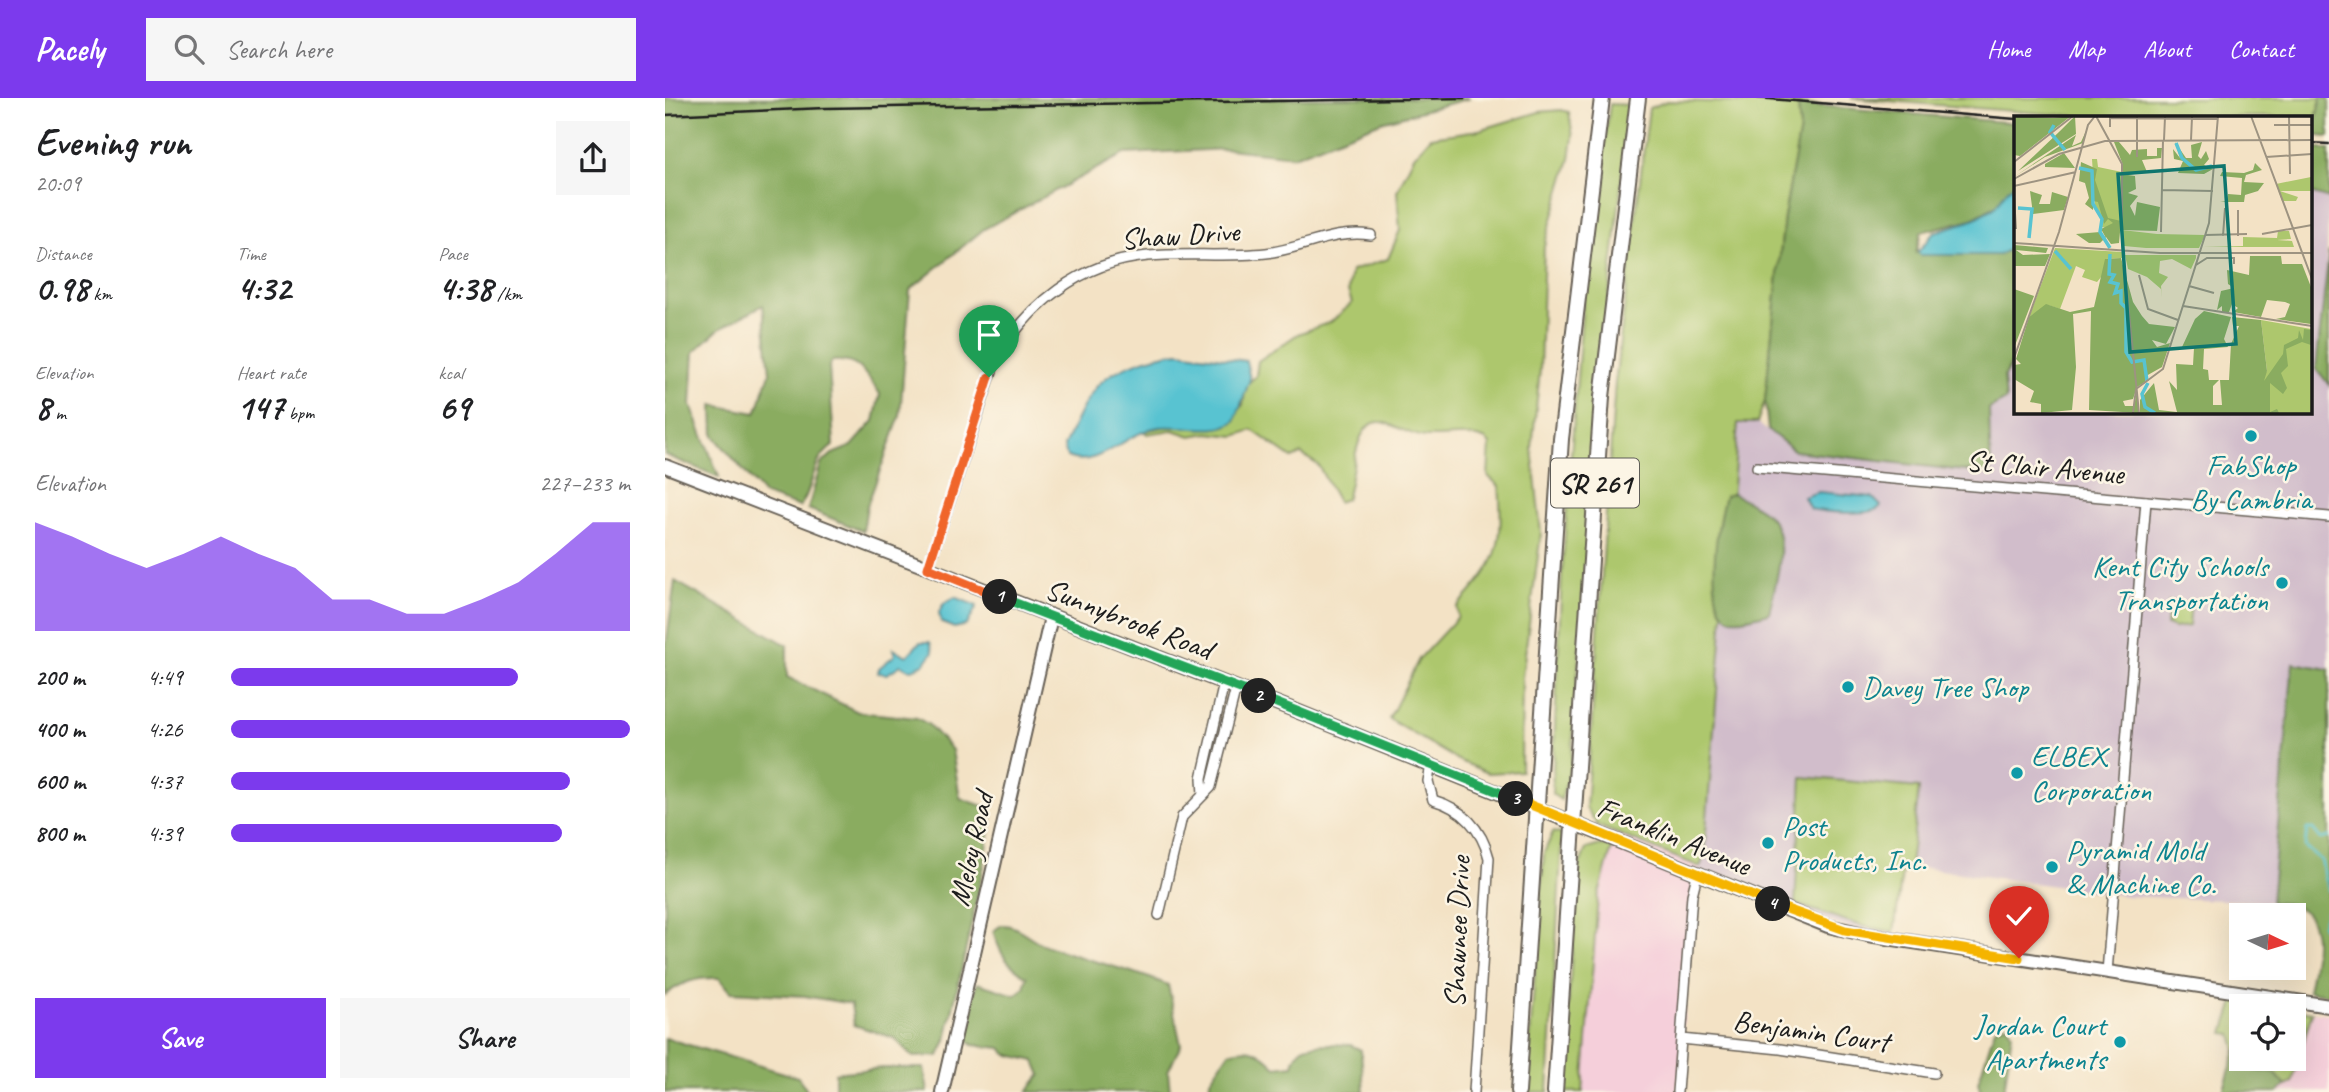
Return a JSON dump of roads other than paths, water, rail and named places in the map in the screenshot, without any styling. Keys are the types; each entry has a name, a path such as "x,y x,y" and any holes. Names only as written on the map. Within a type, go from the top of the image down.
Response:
{"main road":[{"name":"SR 261","path":"1518,1092 1561,439 1602,98"},
{"name":"SR 261","path":"1555,1092 1601,397 1638,98"}],"street":[{"name":"Shaw Drive","path":"928,568 995,362 1020,324 1050,295 1094,270 1135,258 1262,253 1343,233 1371,235"},
{"name":"Sunnybrook Road","path":"665,466 1230,685 1574,823"},
{"name":"St Clair Avenue","path":"1757,467 2329,517"},
{"path":"2107,972 2146,501"},
{"name":"Meloy Road","path":"942,1092 1051,617"},
{"path":"1159,915 1182,817 1203,795 1202,778 1230,685"},
{"name":"Shawnee Drive","path":"1431,765 1428,786 1433,800 1455,808 1465,817 1482,838 1489,858 1474,1092"},
{"name":"Franklin Avenue","path":"1574,823 1697,875 1845,930 2329,1006"},
{"path":"1677,1092 1692,895 1697,875"},
{"name":"Benjamin Court","path":"1681,1039 1780,1049 1934,1073"}],"water":[{"path":"2014,185 2013,247 1999,255 1920,255 1918,252 1934,232 1970,221 1994,208"},
{"path":"1179,352 1246,361 1250,379 1235,421 1227,426 1207,429 1154,428 1089,459 1067,457 1064,446 1084,405 1099,384 1136,362"},
{"path":"1818,492 1872,497 1881,506 1859,513 1810,509 1804,497"},
{"path":"955,597 977,606 967,625 954,628 941,622 939,612 944,603"},
{"path":"920,642 930,642 933,652 924,664 910,670 901,665 887,674 878,673 879,668 895,655 893,649 907,656"}],"waterway":[{"path":"2329,837 2321,839 2313,829 2307,829 2305,847 2321,860 2329,891"},
{"path":"2329,906 2322,926 2329,937"}],"railway":[{"path":"665,115 825,108 1465,98"},
{"path":"1758,98 2014,119"},
{"path":"2311,143 2329,144"}],"place":[{"name":"FabShop By Cambria","path":"2251,436"},
{"name":"Kent City Schools Transportation","path":"2282,583"},
{"name":"Davey Tree Shop","path":"1848,687"},
{"name":"ELBEX Corporation","path":"2017,773"},
{"name":"Post Products, Inc.","path":"1768,843"},
{"name":"Pyramid Mold & Machine Co.","path":"2052,867"},
{"name":"Jordan Court Apartments","path":"2120,1042"}]}
